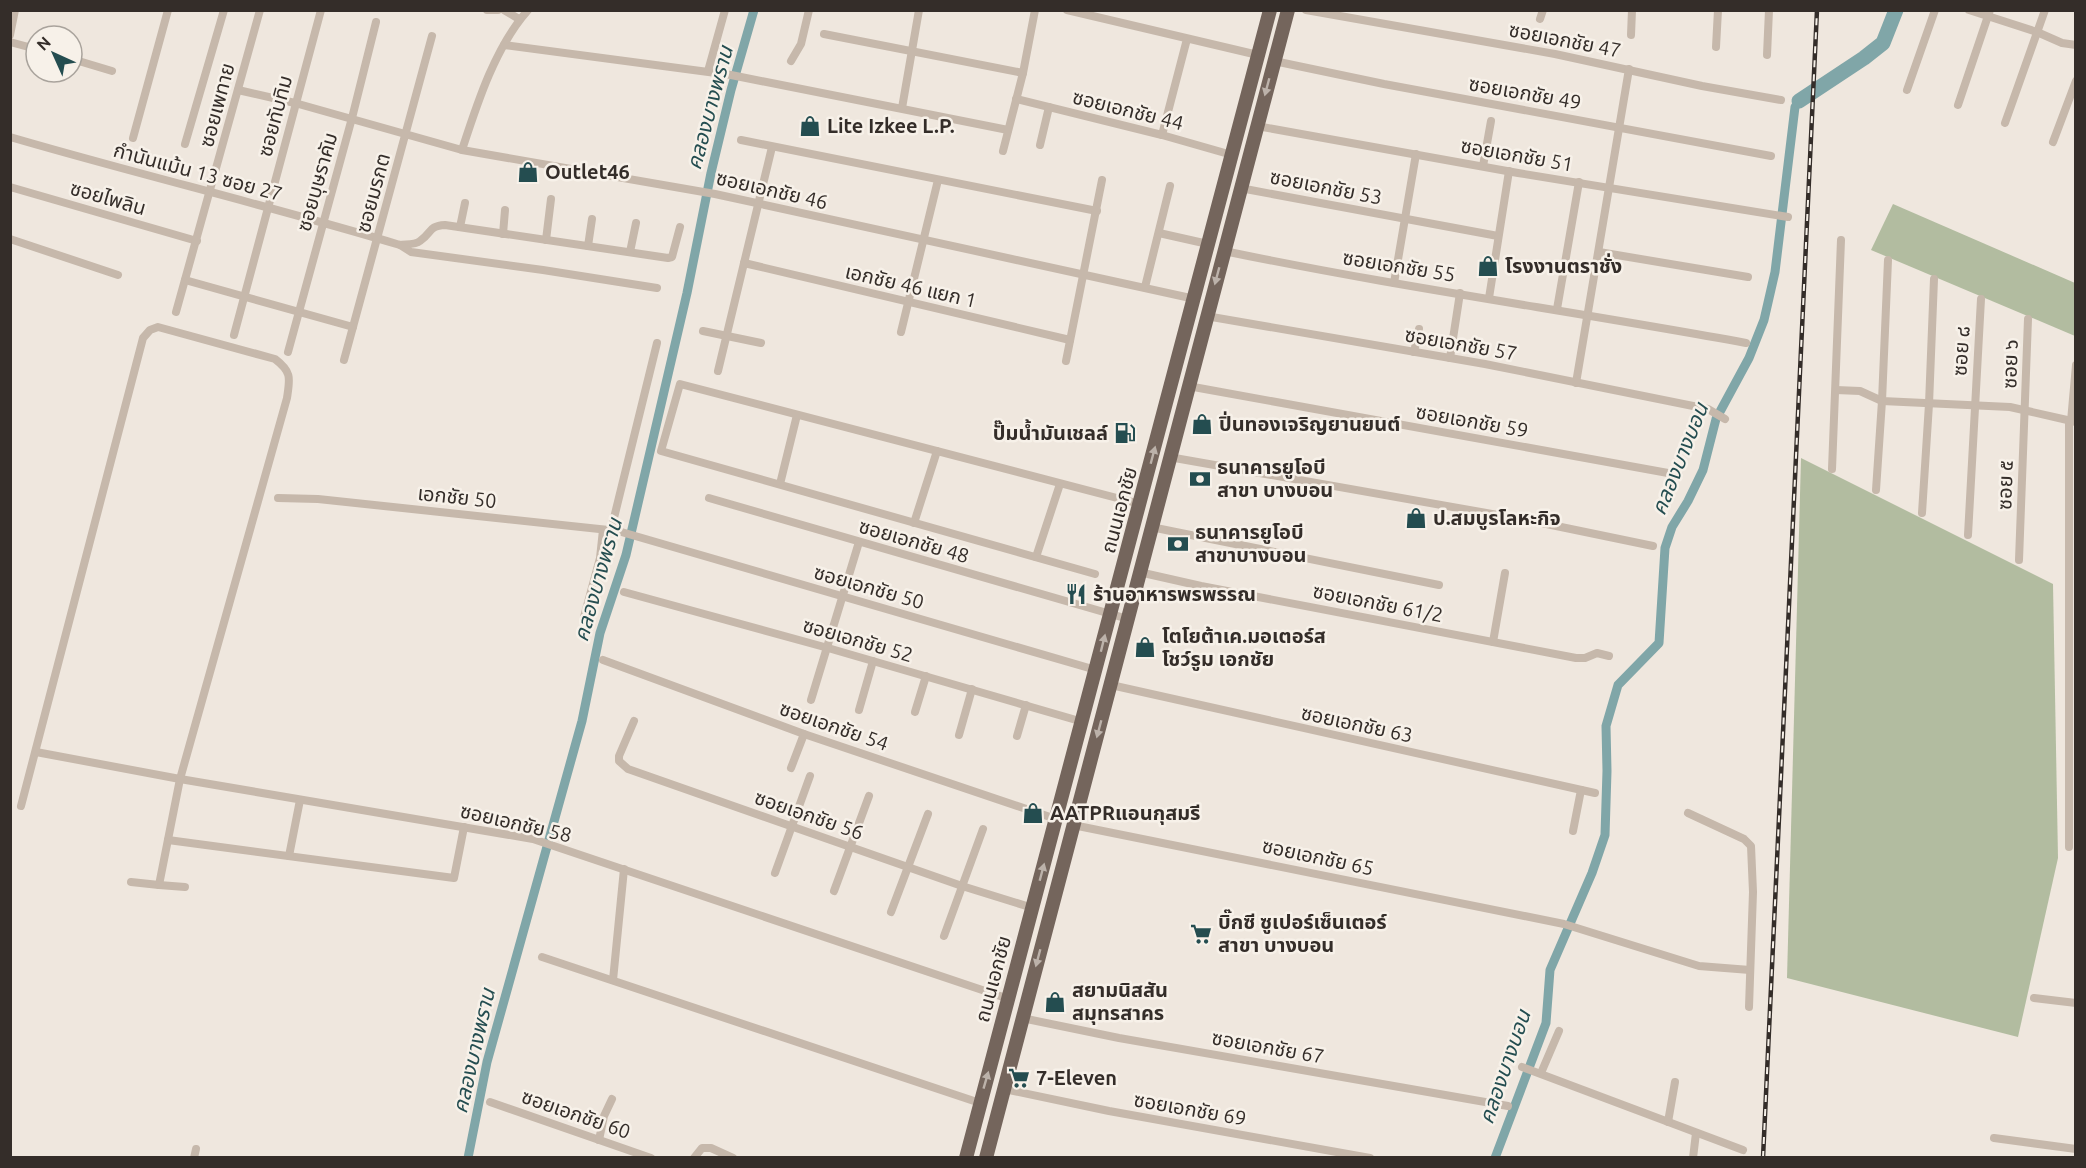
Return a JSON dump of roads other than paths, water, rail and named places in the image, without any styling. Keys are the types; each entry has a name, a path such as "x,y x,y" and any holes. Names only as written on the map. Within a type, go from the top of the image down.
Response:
{"main road":[{"name":"ถนนเอกชัย","path":"966,1158 1270,10"},
{"name":"ถนนเอกชัย","path":"987,1157 1288,10"},
{"path":"1232,155 1248,159"}],"street":[{"path":"10,35 15,10"},
{"path":"133,138 168,10"},
{"path":"185,144 224,10"},
{"name":"ซอยเพทาย","path":"176,312 260,10"},
{"name":"ซอยทับทิม","path":"234,335 321,10"},
{"path":"487,10 498,10"},
{"path":"504,10 519,19"},
{"path":"462,150 475,110 504,45 519,19 528,10"},
{"path":"708,71 725,10"},
{"path":"791,61 801,44 809,10"},
{"path":"902,108 919,10"},
{"path":"1003,151 1023,73 1035,10"},
{"path":"1067,10 1258,55"},
{"name":"ซอยเอกชัย 47","path":"1306,10 1629,69 1702,86 1781,100"},
{"path":"1631,35 1632,10"},
{"path":"1716,46 1718,10"},
{"path":"1767,55 1769,10"},
{"path":"1907,90 1935,10"},
{"path":"1969,10 1989,14 2062,43 2076,45"},
{"path":"2005,123 2045,10"},
{"path":"1958,105 1989,14"},
{"name":"ซอยบุษราคัม","path":"288,352 376,21"},
{"path":"824,34 1023,73"},
{"name":"ซอยมรกต","path":"344,360 432,36"},
{"path":"1162,135 1187,39"},
{"path":"504,45 733,75 1008,130"},
{"path":"84,62 112,70"},
{"name":"ซอยเอกชัย 49","path":"1274,62 1771,156"},
{"path":"1576,383 1629,69"},
{"path":"2053,142 2076,81"},
{"name":"ซอยเอกชัย 46","path":"238,90 296,103 462,150 701,191 1195,299"},
{"name":"ซอยเอกชัย 44","path":"1016,99 1232,155"},
{"path":"1040,146 1049,107"},
{"path":"1483,166 1491,121"},
{"name":"ซอยเอกชัย 51","path":"1257,126 1788,217"},
{"name":"กำนันแม้น 13 ซอย 27","path":"10,137 378,238 400,245 411,252 657,288"},
{"path":"741,140 1096,211"},
{"path":"718,371 772,147"},
{"path":"1394,283 1416,154"},
{"path":"1489,298 1509,171"},
{"path":"901,332 938,180"},
{"path":"1066,361 1102,180"},
{"path":"1557,309 1579,182"},
{"path":"1145,287 1170,186"},
{"name":"ซอยไพลิน","path":"10,187 197,241"},
{"name":"ซอยเอกชัย 53","path":"1240,188 1498,236"},
{"path":"546,240 551,199"},
{"path":"460,227 465,203"},
{"path":"503,234 505,210"},
{"path":"588,246 592,219"},
{"path":"630,252 636,223"},
{"path":"400,245 422,240 431,228 437,225 672,257 680,227"},
{"path":"1159,233 1208,244"},
{"path":"10,239 118,275"},
{"path":"1832,469 1841,240"},
{"name":"ซอยเอกชัย 55","path":"1224,251 1297,266 1588,314 1746,343"},
{"path":"1599,252 1748,277"},
{"path":"1876,490 1888,260"},
{"name":"เอกชัย 46 แยก 1","path":"744,262 1070,340"},
{"path":"1922,513 1934,279"},
{"path":"185,280 353,327"},
{"path":"1450,358 1460,293"},
{"name":"ซอย ๘","path":"1968,535 1981,299"},
{"name":"ซอยเอกชัย 57","path":"1206,316 1450,358 1576,383 1708,410 1725,419"},
{"name":"ซอย ๖","path":"2025,411 2028,319"},
{"path":"21,806 143,338 150,330 158,327 275,359 287,369 290,379 287,398 180,779 159,885"},
{"path":"1414,352 1419,329"},
{"path":"703,331 761,344"},
{"path":"584,617 600,558 611,530 657,343"},
{"path":"1452,343 1476,348"},
{"path":"2068,847 2072,799 2072,421 2076,365"},
{"path":"1095,574 662,451 680,384 1140,504"},
{"name":"ซอยเอกชัย 59","path":"1188,386 1679,475"},
{"path":"1836,390 1860,391 1882,401 2010,407 2072,421"},
{"name":"ซอย ๕","path":"2019,560 2025,411"},
{"path":"780,484 797,415"},
{"path":"914,523 937,451"},
{"path":"1169,457 1532,521 1653,546"},
{"path":"1036,557 1060,484"},
{"name":"เอกชัย 50","path":"278,498 318,499 611,530 632,535"},
{"name":"ซอยเอกชัย 48","path":"709,498 1128,619"},
{"path":"1151,527 1439,585"},
{"name":"ซอยเอกชัย 50","path":"632,535 1096,670"},
{"path":"811,700 859,542"},
{"name":"ซอยเอกชัย 61/2","path":"1139,572 1576,658 1585,658 1597,653 1609,656"},
{"path":"1493,642 1505,573"},
{"name":"ซอยเอกชัย 52","path":"624,592 1083,722"},
{"name":"ซอยเอกชัย 54","path":"603,660 804,734 1056,819"},
{"path":"859,710 873,661"},
{"path":"915,712 926,676"},
{"name":"ซอยเอกชัย 63","path":"1111,685 1595,793"},
{"path":"958,735 972,689"},
{"path":"1017,736 1026,705"},
{"name":"ซอยเอกชัย 56","path":"634,721 619,756 622,766 849,847 1033,908"},
{"path":"791,768 804,734"},
{"name":"ซอยเอกชัย 58","path":"36,752 533,839 1009,999"},
{"path":"775,873 810,776"},
{"path":"1573,831 1581,790"},
{"path":"834,891 870,796"},
{"path":"289,855 300,800"},
{"path":"1688,813 1744,839 1751,846 1753,892 1749,1007"},
{"path":"891,912 928,814"},
{"name":"ซอยเอกชัย 65","path":"1073,825 1579,928 1699,966 1750,970"},
{"path":"168,840 454,878 464,828"},
{"path":"944,936 983,829"},
{"path":"613,980 624,870"},
{"path":"131,882 185,887"},
{"path":"542,957 980,1103"},
{"path":"2034,998 2076,1003"},
{"name":"ซอยเอกชัย 67","path":"1022,1018 1119,1038 1508,1106"},
{"path":"1540,1072 1558,1031"},
{"path":"1522,1067 1743,1150"},
{"path":"1668,1122 1675,1082"},
{"name":"ซอยเอกชัย 69","path":"1004,1089 1109,1111 1370,1158"},
{"path":"599,1140 604,1116 612,1099"},
{"name":"ซอยเอกชัย 60","path":"490,1102 651,1158"},
{"path":"1693,1158 1696,1133"},
{"path":"1994,1138 2076,1149"},
{"path":"694,1158 702,1148 711,1148 733,1158"}],"waterway":[{"name":"คลองบางพราน","path":"468,1158 487,1062 582,721 600,633 626,555 687,293 711,173 731,90 754,10"},
{"name":"คลองบางบอน","path":"1799,101 1883,43 1896,10"},
{"name":"คลองบางบอน","path":"1495,1158 1546,1023 1550,970 1592,873 1605,835 1606,726 1618,685 1659,643 1665,548 1672,527 1703,470 1716,419 1749,358 1764,320 1775,272 1795,107 1799,101"}],"railway":[{"path":"1763,1158 1817,10"}],"place":[{"name":"Lite Izkee L.P.","path":"810,126"},
{"name":"Outlet46","path":"528,172"},
{"name":"โรงงานตราชั่ง","path":"1488,266"},
{"name":"ปิ่นทองเจริญยานยนต์","path":"1202,424"},
{"name":"ปั๊มน้ำมันเชลล์","path":"1125,433"},
{"name":"ธนาคารยูโอบี สาขา บางบอน","path":"1200,479"},
{"name":"ป.สมบูรโลหะกิจ","path":"1416,518"},
{"name":"ธนาคารยูโอบี สาขาบางบอน","path":"1178,544"},
{"name":"ร้านอาหารพรพรรณ","path":"1076,594"},
{"name":"โตโยต้าเค.มอเตอร์ส โชว์รูม เอกชัย","path":"1145,647"},
{"name":"AATPRแอนกุสมรี","path":"1033,813"},
{"name":"บิ๊กซี ซูเปอร์เซ็นเตอร์ สาขา บางบอน","path":"1201,934"},
{"name":"สยามนิสสัน สมุทรสาคร","path":"1055,1002"},
{"name":"7-Eleven","path":"1019,1078"}]}
